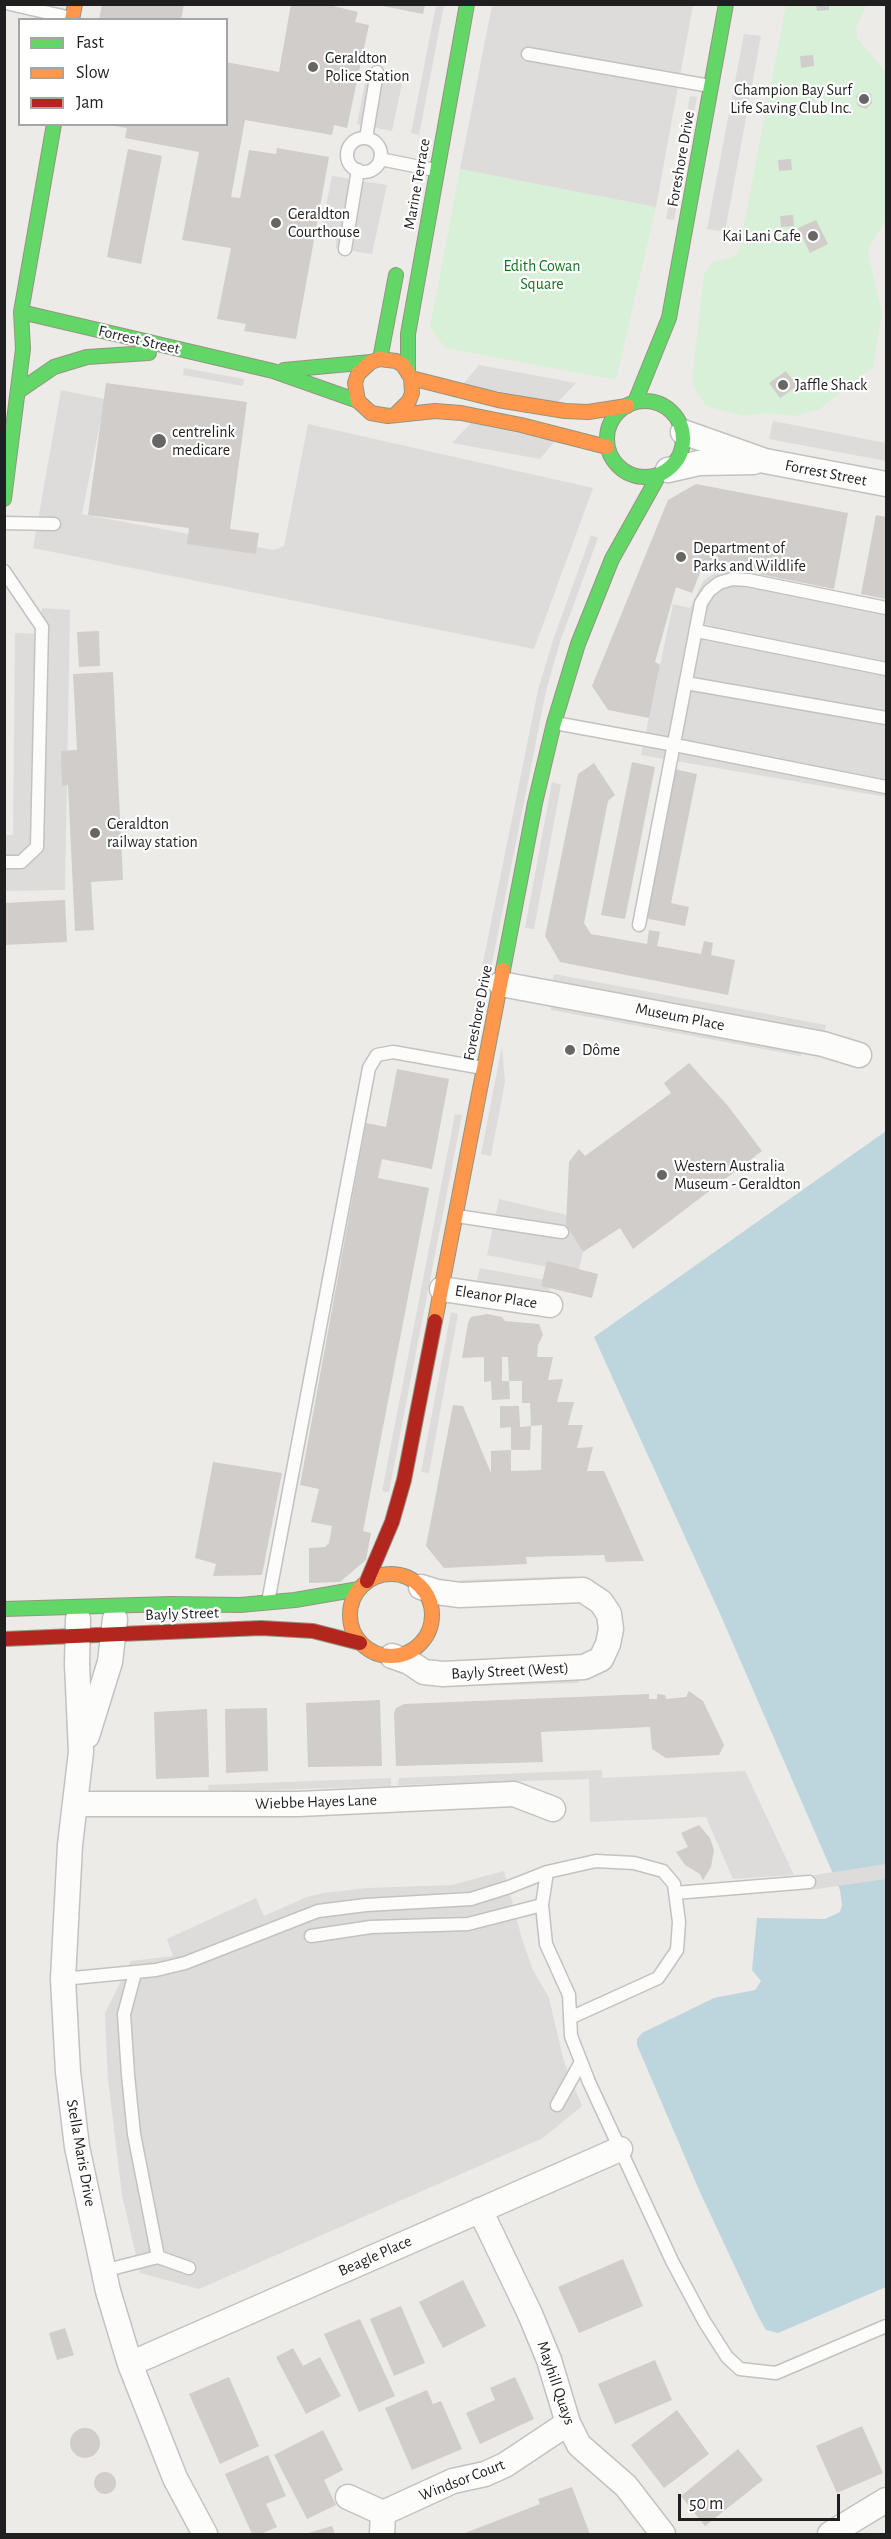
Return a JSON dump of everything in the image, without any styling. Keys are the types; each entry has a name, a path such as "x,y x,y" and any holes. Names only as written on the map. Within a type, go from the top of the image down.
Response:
{"street":[{"name":"Marine Terrace","path":"410,375 408,334 467,4"},
{"name":"Foreshore Drive","path":"670,352 669,318 726,4"},
{"path":"4,500 20,391 23,349 12,318 54,126"},
{"path":"400,258 376,360 358,374 356,383 358,401 371,413 388,416 435,411 461,413 521,425 607,447"},
{"name":"Forrest Street","path":"12,318 184,350 273,371 358,401"},
{"name":"Foreshore Drive","path":"631,404 669,318"},
{"path":"20,391 54,367 87,357 184,350"},
{"path":"376,360 396,361 410,375 498,400 565,411 588,412 653,402 677,422"},
{"name":"Forrest Street","path":"273,371 376,360"},
{"path":"397,414 410,401 412,393 410,375"},
{"path":"631,404 614,417 610,425 607,447 611,458 618,467 638,477 664,472 681,453 672,394"},
{"name":"Forrest Street","path":"677,422 765,462"},
{"name":"Forrest Street","path":"664,472 699,463 765,462 886,484"},
{"path":"618,467 619,485"},
{"name":"Foreshore Drive","path":"363,1585 392,1522 404,1480 535,803 554,723 578,644 612,559 664,472"},
{"name":"Foreshore Drive","path":"612,559 616,527"},
{"name":"Museum Place","path":"501,984 823,1044 859,1055"},
{"name":"Eleanor Place","path":"442,1288 550,1305"},
{"name":"Foreshore Drive","path":"403,1526 404,1480"},
{"path":"389,1574 414,1579 428,1597 431,1608 428,1630 414,1648 392,1656 369,1650 360,1642 350,1622 353,1599 363,1585 389,1574"},
{"name":"Bayly Street (West)","path":"392,1656 409,1662 424,1672 443,1674 584,1667 601,1659 608,1644 611,1629 609,1614 602,1602 583,1590 460,1595 437,1592 414,1579"},
{"name":"Bayly Street","path":"4,1609 170,1604 240,1605 363,1585"},
{"name":"Stella Maris Drive","path":"81,1752 110,1662 117,1606"},
{"name":"Stella Maris Drive","path":"78,1607 77,1664 81,1752 70,1845 63,1979 68,2072 77,2147 103,2271 130,2364 175,2478 205,2535"},
{"name":"Bayly Street","path":"4,1638 261,1628 313,1631 360,1642"},
{"name":"Wiebbe Hayes Lane","path":"75,1804 299,1804 514,1794 553,1809"},
{"name":"Beagle Place","path":"130,2364 620,2149"},
{"name":"Mayhill Quays","path":"480,2210 530,2314 549,2360 568,2423 579,2445 626,2486 663,2535"},
{"name":"Windsor Court","path":"348,2497 383,2524 453,2481 485,2474 505,2465 568,2423"},
{"path":"830,2535 886,2499"}],"lane":[{"path":"10,4 73,14"},
{"path":"528,54 711,86"},
{"path":"366,138 378,72"},
{"path":"366,138 378,145 380,159 372,169 358,170 352,167 347,154 353,142 366,138"},
{"path":"380,159 436,170"},
{"path":"345,249 358,170"},
{"path":"4,523 54,524"},
{"path":"4,571 42,627 37,847 21,862 4,862"},
{"path":"639,925 701,603 709,591 719,583 732,579 748,580 886,608"},
{"path":"697,631 886,669"},
{"path":"686,683 886,718"},
{"path":"554,723 886,787"},
{"path":"268,1602 369,1068 377,1055 393,1052 484,1068"},
{"path":"456,1216 562,1232"},
{"path":"63,1979 135,1973 185,1964 318,1911 366,1905 471,1899 547,1872 596,1862 634,1863 663,1870 674,1884 679,1922 677,1950 658,1978 572,2017"},
{"path":"547,1872 543,1905 547,1951 569,1995 572,2017 571,2036 672,2260 704,2321 727,2357 740,2369 776,2373 886,2326"},
{"path":"675,1893 808,1882"},
{"path":"311,1936 371,1928 468,1924 543,1905"},
{"path":"135,1973 124,2014 128,2075 134,2134 158,2257"},
{"path":"557,2105 581,2062"},
{"path":"103,2271 158,2257 189,2268"}],"green space":[{"path":"786,5 867,5 856,27 857,38 886,72 886,220 870,245 868,254 882,313 873,367 820,409 795,416 767,413 743,416 707,406 697,394 692,379 704,274 713,262 738,255"},
{"name":"Edith Cowan Square","path":"460,169 656,207 616,380 445,348 430,327"}],"shaded area":[{"path":"436,5 444,5 419,135 411,133"},
{"path":"492,5 693,5 656,207 460,169"},
{"path":"744,34 761,36 725,232 707,229"},
{"path":"368,67 404,74 392,131 357,124"},
{"path":"690,96 697,97 674,220 666,219"},
{"path":"332,176 387,185 372,254 336,248 336,240 320,236"},
{"path":"479,365 576,383 558,402 462,385"},
{"path":"184,368 244,379 243,386 183,375"},
{"path":"61,390 105,399 82,514 274,550 284,546 308,424 593,488 534,649 33,548"},
{"path":"773,421 886,443 886,461 769,439"},
{"path":"471,423 555,441 540,459 452,443"},
{"path":"591,535 598,538 560,642 546,691 484,1004 475,1002 538,690 553,640"},
{"path":"720,569 886,600 886,797 641,755 673,604 690,608 703,581"},
{"path":"42,608 70,610 65,890 5,891 5,835 13,835 15,633 42,634"},
{"path":"552,782 561,785 534,929 525,928"},
{"path":"554,974 826,1025 825,1032 552,983"},
{"path":"551,1002 802,1050 801,1056 551,1010"},
{"path":"502,1046 505,1082 491,1156 481,1154"},
{"path":"455,1114 462,1115 389,1492 382,1491"},
{"path":"499,1199 567,1215 583,1252 578,1273 487,1255"},
{"path":"480,1268 551,1281 548,1299 476,1285"},
{"path":"451,1312 458,1314 429,1473 421,1472"},
{"path":"575,1576 576,1584 460,1588 461,1580"},
{"path":"579,1675 579,1683 443,1687 442,1680"},
{"path":"602,1770 602,1778 745,1771 794,1875 733,1879 706,1817 590,1822 589,1779 398,1785 399,1778"},
{"path":"391,1778 391,1786 209,1792 208,1785"},
{"path":"504,1871 522,1939 533,1970 549,1998 564,2062 582,2106 543,2138 199,2289 140,2273 122,2195 108,2079 105,2013 131,1961 173,1956 167,1939 256,1898 264,1916 307,1897 323,1893 367,1888 452,1885"}],"water":[{"path":"886,1131 886,2287 778,2333 766,2330 758,2316 699,2190 637,2045 637,2039 642,2033 714,1998 755,1990 761,1981 752,1970 757,1918 825,1919 840,1912 842,1905 840,1890 721,1616 594,1337"}],"pier":[{"path":"886,1864 886,1879 810,1890 808,1876"}],"building":[{"path":"102,4 184,4 181,18 99,18"},
{"path":"291,4 325,4 358,12 355,22 369,25 347,128 334,125 332,135 245,120 231,197 240,198 249,150 276,154 277,148 329,157 296,339 244,331 246,324 217,319 231,248 182,240 199,152 125,138 127,128 114,126 228,126 228,62 279,72"},
{"path":"816,4 829,4 829,10 817,11"},
{"path":"378,5 425,5 423,14"},
{"path":"813,55 814,66 801,68 800,56"},
{"name":"Champion Bay Surf Life Saving Club Inc.","path":"863,91 871,94 872,103 866,109 858,106 856,96"},
{"path":"800,103 801,115 788,116 787,105"},
{"path":"128,149 162,156 141,264 107,257"},
{"path":"791,159 792,170 779,171 778,160"},
{"path":"793,215 794,226 781,227 780,216"},
{"name":"Kai Lani Cafe","path":"816,220 828,244 810,253 798,228"},
{"name":"Jaffle Shack","path":"786,371 797,386 780,398 769,383"},
{"path":"106,383 247,402 230,529 259,533 256,554 187,544 189,528 88,515"},
{"path":"696,484 848,513 834,589 759,574 760,570 705,560 692,593 676,587 655,662 660,665 649,718 608,710 592,686 668,500"},
{"path":"876,515 886,517 886,599 861,594"},
{"path":"99,631 100,666 79,667 77,632"},
{"name":"Geraldton railway station","path":"113,672 123,880 91,882 94,930 75,931 68,785 62,786 61,751 77,750 73,674"},
{"path":"632,762 655,767 625,919 601,915"},
{"path":"594,763 615,795 608,801 584,923 591,934 647,944 649,930 660,932 657,946 701,954 704,941 713,943 711,955 735,960 728,995 560,962 545,936 578,774"},
{"path":"674,769 697,774 671,903 689,907 685,926 644,918"},
{"path":"65,900 67,942 4,945 4,903"},
{"path":"689,1063 728,1106 762,1151 633,1249 620,1228 583,1252 566,1224 569,1162 579,1149 585,1156 671,1093 664,1083"},
{"path":"397,1069 449,1079 432,1169 382,1159 378,1178 429,1188 363,1531 371,1533 366,1560 340,1582 309,1583 309,1548 325,1547 329,1543 332,1526 311,1522 319,1489 300,1485 366,1123 386,1127"},
{"path":"547,1261 598,1274 592,1298 541,1286"},
{"path":"487,1314 502,1317 505,1321 539,1324 543,1335 538,1345 537,1357 553,1357 548,1380 563,1379 557,1402 574,1402 568,1425 583,1425 577,1448 593,1447 587,1471 604,1471 644,1561 606,1562 604,1555 526,1557 527,1564 444,1568 426,1546 453,1405 463,1406 491,1473 491,1451 511,1450 511,1471 541,1470 542,1425 531,1426 530,1403 522,1403 522,1381 509,1381 510,1399 492,1400 491,1381 484,1382 484,1357 462,1358 471,1317","holes":["502,1357 508,1357 509,1381 502,1381"]},
{"path":"500,1406 519,1406 520,1427 531,1426 530,1450 511,1450 511,1427 500,1428"},
{"path":"213,1462 282,1473 262,1575 213,1576 216,1564 195,1558"},
{"path":"689,1691 703,1701 724,1745 719,1755 666,1758 652,1749 650,1727 541,1732 543,1762 396,1766 394,1713 396,1708 404,1704 649,1694 649,1699 657,1699 657,1694 665,1695 666,1699 686,1697"},
{"path":"380,1700 382,1766 308,1767 306,1703"},
{"path":"267,1708 268,1771 226,1773 225,1709"},
{"path":"207,1709 209,1777 156,1779 154,1712"},
{"path":"699,1825 710,1838 714,1850 711,1867 703,1880 700,1874 685,1865 676,1852 688,1847 681,1833"},
{"path":"623,2259 643,2306 579,2333 558,2287"},
{"path":"463,2280 486,2326 443,2348 419,2302"},
{"path":"401,2306 425,2363 394,2376 370,2319"},
{"path":"360,2319 395,2396 359,2412 324,2334"},
{"path":"65,2328 74,2355 57,2360 49,2333"},
{"path":"293,2348 303,2366 320,2357 341,2396 306,2414 276,2357"},
{"path":"655,2360 672,2400 615,2424 598,2384"},
{"path":"229,2377 259,2446 220,2464 189,2394"},
{"path":"515,2377 534,2419 480,2444 466,2413 495,2400 490,2388"},
{"path":"427,2390 433,2404 441,2401 462,2449 412,2470 385,2408"},
{"path":"677,2410 709,2454 664,2488 631,2445"},
{"path":"862,2426 883,2473 837,2493 816,2446"},
{"path":"85,2428 91,2429 99,2437 99,2449 91,2457 85,2458 79,2457 71,2449 70,2443 71,2437 79,2429"},
{"path":"323,2430 343,2470 324,2480 336,2505 307,2519 274,2455"},
{"path":"738,2449 763,2480 705,2526 681,2496"},
{"path":"268,2455 286,2496 266,2504 277,2527 261,2534 252,2534 225,2474"},
{"path":"105,2472 113,2475 116,2483 113,2491 105,2494 97,2491 94,2483 97,2475"},
{"path":"572,2487 590,2534 465,2533 540,2504 538,2499"},
{"path":"332,2526 335,2534 305,2534"}],"traffic: fast":[{"path":"408,371 408,334 467,4"},
{"path":"635,402 669,318 726,4"},
{"path":"4,499 23,349 21,312 54,126"},
{"path":"380,359 396,275"},
{"path":"21,312 273,371 358,401"},
{"path":"19,391 54,367 87,357 149,353"},
{"path":"284,370 371,362"},
{"path":"645,401 660,404 672,412 680,424 683,439 680,454 672,466 660,474 645,477 630,474 618,466 610,454 607,439 610,424 618,412 630,404 645,401"},
{"path":"503,970 535,803 554,723 578,644 612,559 659,475"},
{"path":"4,1609 170,1604 240,1605 295,1600 359,1589"}],"traffic: slow":[{"path":"72,18 75,4"},
{"path":"397,413 409,401 412,393 411,378 403,365 396,361 380,359 371,362 358,374 355,383 358,401 371,413 388,416 435,411 461,413 521,425 607,447"},
{"path":"411,378 498,400 565,411 588,412 627,406"},
{"path":"435,1321 503,970"},
{"path":"391,1574 407,1577 420,1586 429,1599 432,1615 429,1631 420,1644 407,1653 391,1656 375,1653 362,1644 353,1631 350,1615 353,1599 362,1586 375,1577 391,1574"}],"traffic: jam":[{"path":"367,1581 392,1522 404,1480 435,1321"},
{"path":"4,1639 261,1628 313,1631 360,1643"}],"place":[{"name":"Geraldton Police Station","path":"313,67"},
{"name":"Champion Bay Surf Life Saving Club Inc.","path":"864,99"},
{"name":"Geraldton Courthouse","path":"276,223"},
{"name":"Kai Lani Cafe","path":"813,236"},
{"name":"Jaffle Shack","path":"783,385"},
{"name":"centrelink medicare","path":"159,441"},
{"name":"Department of Parks and Wildlife","path":"681,557"},
{"name":"Geraldton railway station","path":"95,833"},
{"name":"Dôme","path":"570,1050"},
{"name":"Western Australia Museum - Geraldton","path":"662,1175"}]}
